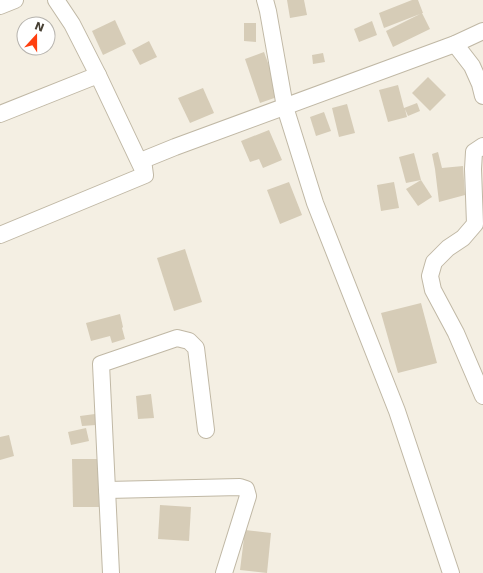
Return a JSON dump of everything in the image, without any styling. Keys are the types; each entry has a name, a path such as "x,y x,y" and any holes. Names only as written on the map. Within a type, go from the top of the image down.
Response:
{"street":[{"path":"0,6 15,0"},
{"path":"56,0 72,24 98,75 145,175"},
{"path":"265,0 285,107 315,202 397,411 451,573"},
{"path":"145,175 143,160 455,44 483,31"},
{"path":"455,44 472,66 480,84 483,96"},
{"path":"0,114 98,75"},
{"path":"483,146 474,152 473,169 475,224 463,238 448,248 434,262 430,276 433,290 456,333 483,396"},
{"path":"0,235 145,175"},
{"path":"111,573 101,364 177,338 189,341 196,348 206,430"},
{"path":"107,490 240,487 246,489 248,496 224,573"}],"building":[{"path":"287,0 304,0 307,15 290,18"},
{"path":"412,0 418,0 422,13 430,29 393,47 386,31 420,14 384,28 379,13"},
{"path":"115,20 126,44 103,55 92,31"},
{"path":"372,21 377,35 359,42 354,29"},
{"path":"244,23 256,23 256,42 244,41"},
{"path":"149,41 157,57 140,65 132,50"},
{"path":"264,52 280,96 260,103 245,59"},
{"path":"323,53 325,62 313,64 312,55"},
{"path":"428,77 446,95 430,111 412,93"},
{"path":"398,85 404,108 417,103 420,111 408,116 405,109 407,117 388,122 379,90"},
{"path":"203,88 214,113 190,123 178,98"},
{"path":"347,104 355,133 339,137 332,108"},
{"path":"324,112 331,131 316,136 310,117"},
{"path":"269,130 282,160 263,168 259,159 250,162 241,141"},
{"path":"438,152 442,168 463,166 465,195 439,202 432,154"},
{"path":"414,153 421,180 406,183 399,157"},
{"path":"421,180 432,197 418,206 406,189"},
{"path":"289,182 302,215 280,224 267,190"},
{"path":"394,182 399,208 381,211 377,185"},
{"path":"185,249 202,302 174,311 157,258"},
{"path":"421,303 437,363 398,373 381,313"},
{"path":"120,314 125,339 112,343 110,336 91,341 86,323"},
{"path":"151,394 154,418 138,419 136,396"},
{"path":"95,414 96,425 82,426 80,416"},
{"path":"86,428 89,441 71,445 68,432"},
{"path":"9,435 14,456 0,460 0,437"},
{"path":"72,459 98,459 99,507 73,507"},
{"path":"160,505 191,507 189,541 158,539"},
{"path":"245,530 271,533 267,573 240,570"}]}
